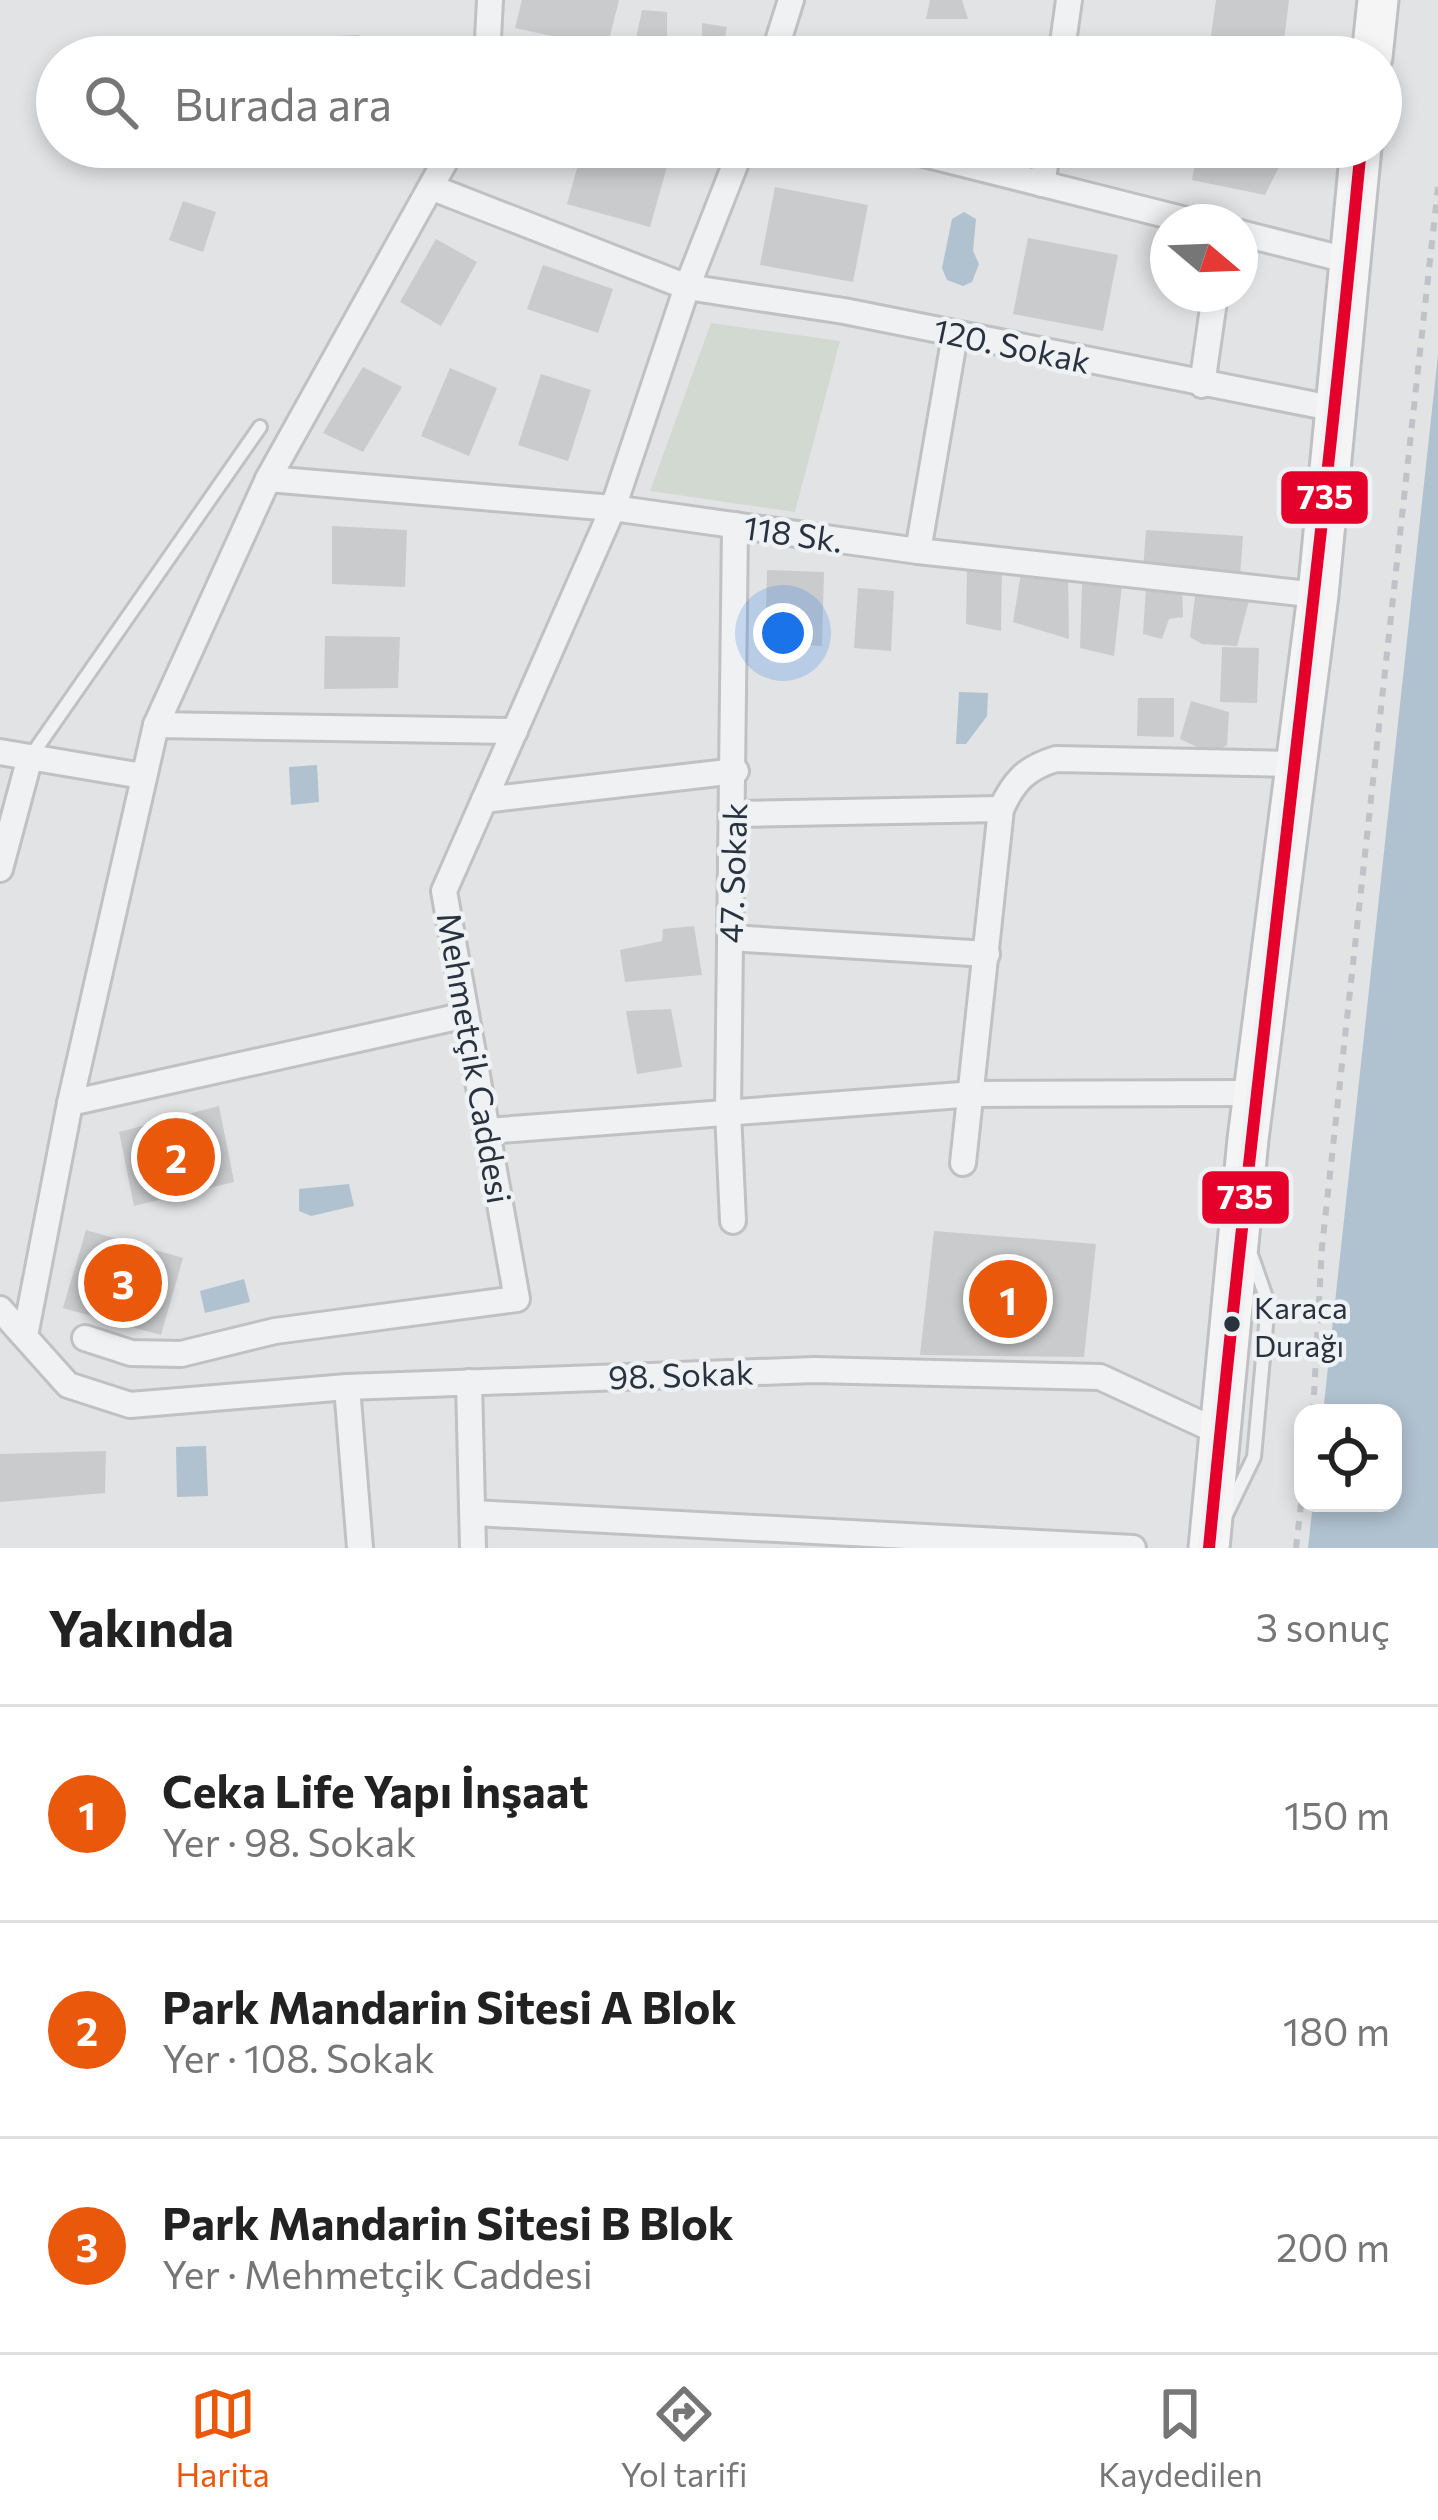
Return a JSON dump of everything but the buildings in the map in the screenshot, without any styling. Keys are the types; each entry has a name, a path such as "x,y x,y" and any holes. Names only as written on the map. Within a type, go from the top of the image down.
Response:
{"main road":[{"path":"1374,36 1378,0"},
{"path":"1210,1548 1253,1093 1318,595 1358,168"}],"street":[{"path":"486,36 490,0"},
{"path":"780,36 791,0"},
{"path":"1064,36 1069,0"},
{"path":"25,1336 70,1103 156,725 268,479 443,168"},
{"name":"Mehmetçik Caddesi","path":"85,1338 130,1353 181,1354 275,1331 517,1299 444,891 614,508 687,287 734,168"},
{"path":"979,168 1150,211"},
{"path":"1042,184 1045,168"},
{"name":"120. Sokak","path":"434,188 687,287 955,334 1336,410"},
{"path":"1258,238 1347,260"},
{"path":"1202,385 1212,312"},
{"path":"918,551 955,334"},
{"name":"118 Sk.","path":"268,479 614,508 918,551 1318,595"},
{"name":"47. Sokak","path":"733,1221 728,1112 736,771 734,525"},
{"path":"156,725 514,731"},
{"path":"0,752 142,776"},
{"path":"0,869 30,757"},
{"path":"963,1163 1001,809 1012,784 1032,766 1056,759 1297,764"},
{"path":"484,800 736,771"},
{"path":"734,814 1001,809"},
{"path":"730,938 987,954"},
{"path":"70,1103 466,1015"},
{"path":"487,1131 974,1094 1253,1093"},
{"path":"0,1309 25,1336"},
{"name":"98. Sokak","path":"25,1336 68,1385 130,1406 347,1387 814,1370 1100,1377 1220,1433"},
{"path":"469,1382 472,1548"},
{"path":"347,1387 360,1548"},
{"path":"474,1514 1133,1548"}],"lane":[{"path":"30,757 260,427"},
{"path":"1210,1548 1254,1457 1268,1304 1240,1222"}],"path":[{"path":"1313,1404 1322,1247 1438,187"},
{"path":"1296,1548 1300,1512"}],"shaded area":[{"path":"711,323 840,341 795,512 650,491"}],"water":[{"path":"964,212 976,219 973,251 979,264 972,282 963,286 947,280 942,268 952,219"},
{"path":"1438,355 1438,1548 1308,1548 1312,1512 1402,1512 1402,1404 1324,1404"},
{"path":"959,692 988,693 987,716 966,744 956,744"},
{"path":"317,765 319,802 291,805 289,767"},
{"path":"349,1184 354,1206 311,1216 299,1211 299,1189"},
{"path":"244,1279 250,1302 205,1313 200,1291"},
{"path":"206,1446 208,1496 177,1497 176,1447"}],"transit line":[{"name":"735","path":"1209,1548 1359,168"}],"place":[{"name":"Park Mandarin Sitesi A Blok","path":"176,1157"},
{"name":"Park Mandarin Sitesi B Blok","path":"123,1283"},
{"name":"Ceka Life Yapı İnşaat","path":"1008,1299"},
{"name":"Karaca Durağı","path":"1232,1324"}]}
